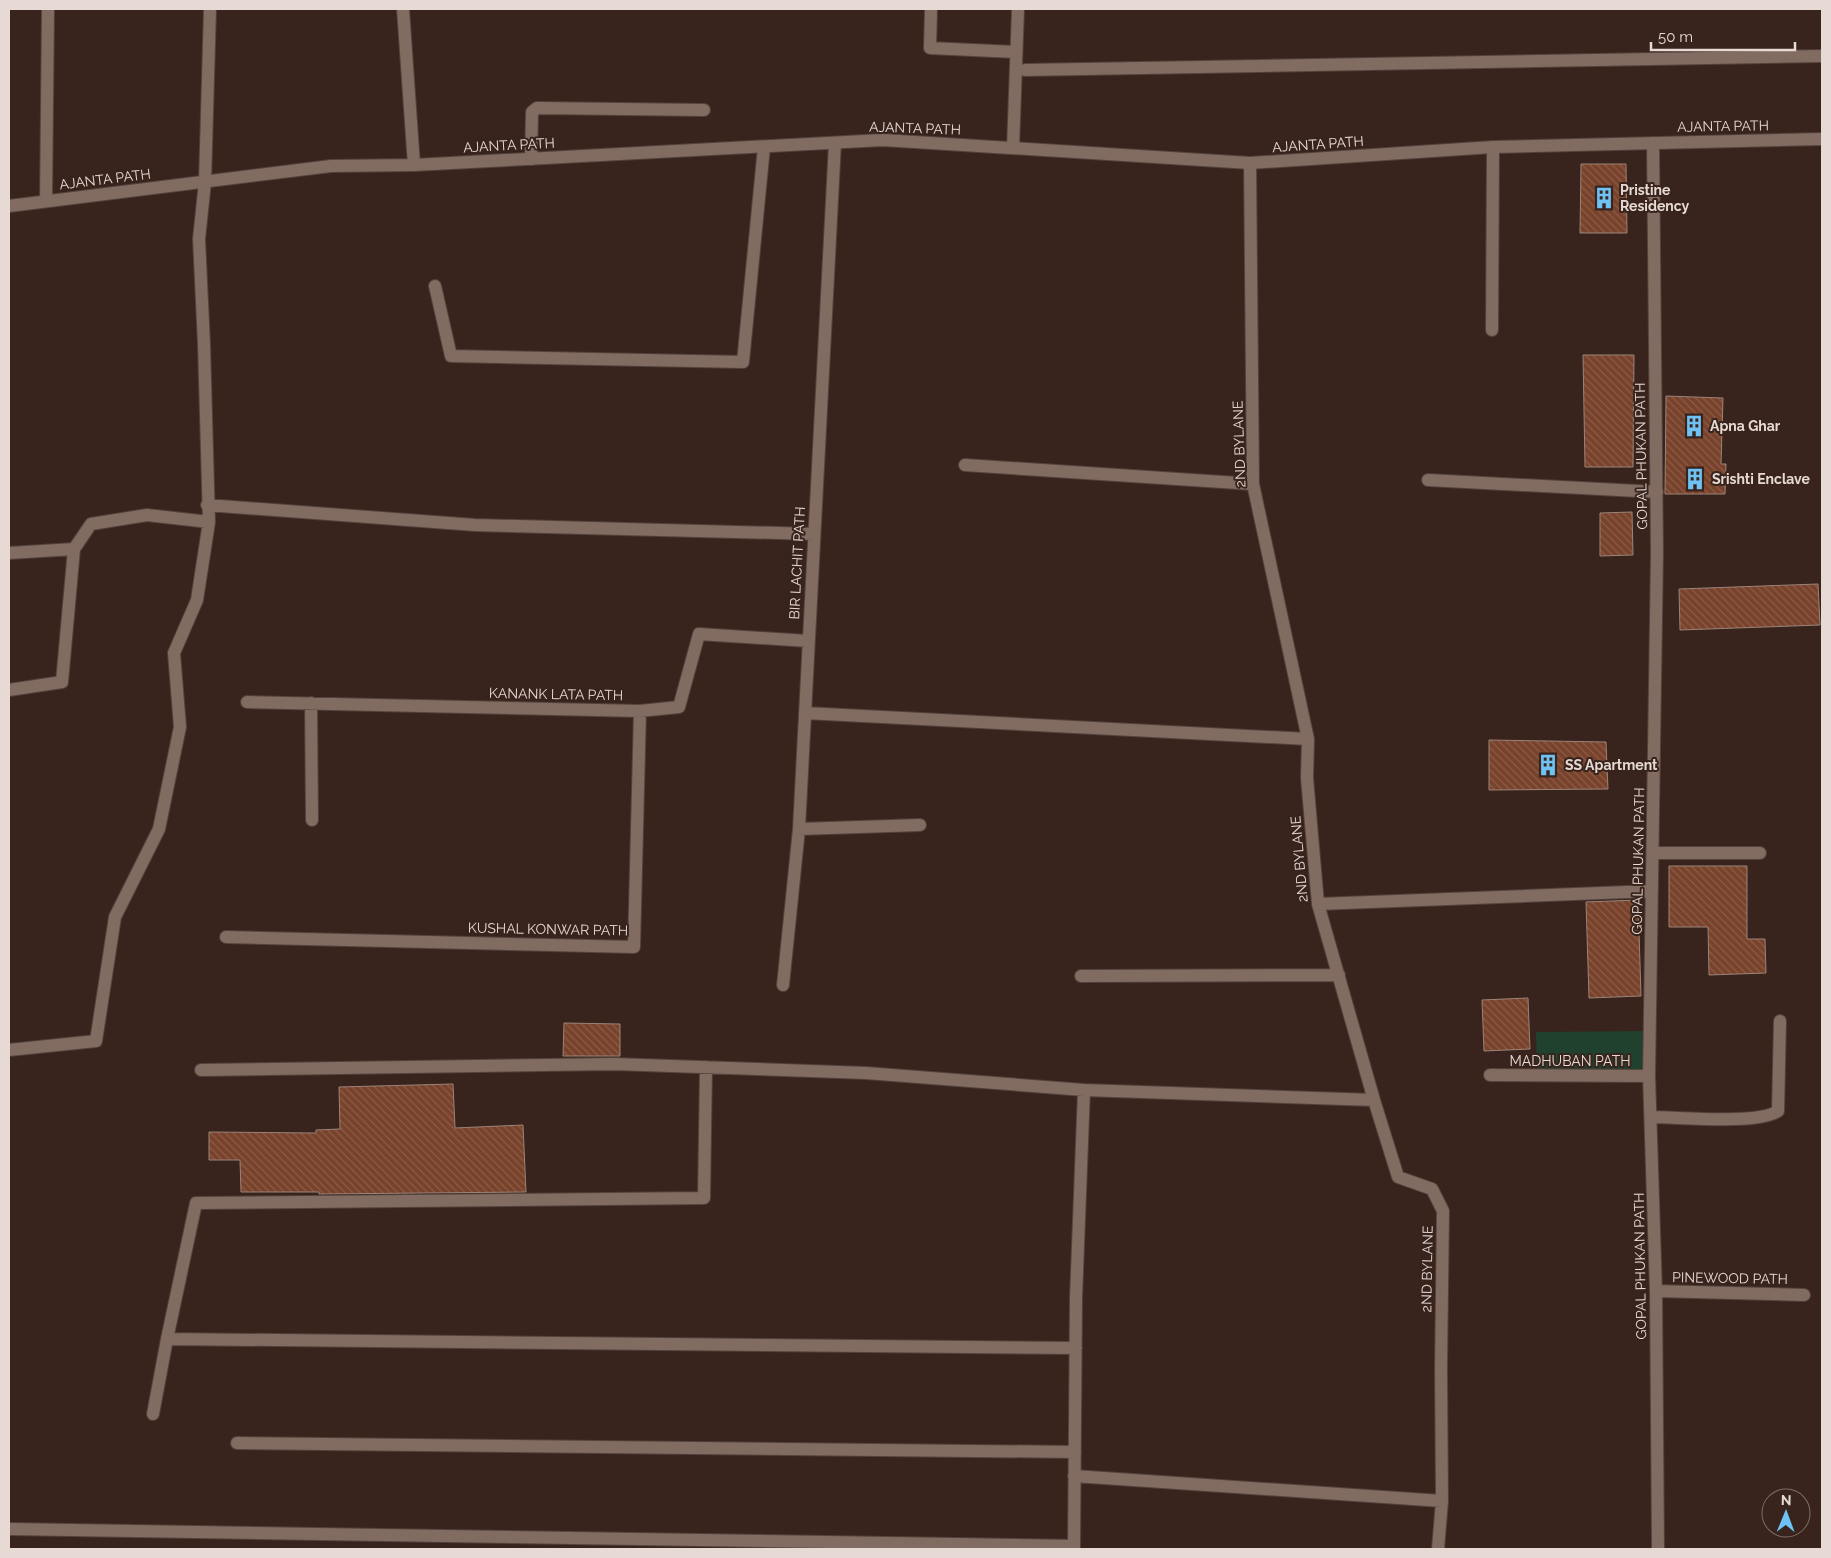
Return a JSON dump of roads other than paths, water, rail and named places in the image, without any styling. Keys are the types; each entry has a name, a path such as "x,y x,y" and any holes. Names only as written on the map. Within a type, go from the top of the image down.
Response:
{"street":[{"path":"46,201 48,9"},
{"path":"9,1050 96,1041 115,917 159,829 180,727 174,653 196,600 208,522 204,344 199,239 205,182 210,9"},
{"path":"403,9 414,165"},
{"path":"931,9 930,48 1016,52"},
{"path":"1013,148 1018,9"},
{"path":"1025,70 1822,56"},
{"path":"531,159 532,112 537,108 704,110"},
{"name":"AJANTA PATH","path":"9,206 331,166 414,165 883,140 1250,163 1493,147 1822,139"},
{"name":"BIR LACHIT PATH","path":"784,985 798,829 835,143"},
{"name":"GOPAL PHUKAN PATH","path":"1652,143 1658,553 1649,1076 1656,1291 1658,1549"},
{"path":"435,286 451,356 744,362 764,147"},
{"path":"1492,330 1493,147"},
{"name":"2ND BYLANE","path":"1250,163 1253,484 1308,739 1307,778 1318,904 1398,1177 1432,1189 1443,1211 1440,1369 1442,1501 1438,1549"},
{"path":"965,465 1253,484"},
{"path":"1428,480 1656,492"},
{"path":"207,505 475,525 814,534"},
{"path":"9,690 62,682 74,549 91,524 147,514 208,522"},
{"path":"9,554 74,549"},
{"name":"KANANK LATA PATH","path":"247,702 640,711 679,707 699,634 808,641"},
{"path":"311,703 312,820"},
{"name":"KUSHAL KONWAR PATH","path":"226,937 634,947 640,711"},
{"path":"805,713 1308,739"},
{"path":"798,829 920,825"},
{"path":"1653,853 1760,853"},
{"path":"1318,904 1652,891"},
{"path":"1081,976 1339,976"},
{"path":"1651,1117 1750,1119 1772,1116 1778,1111 1780,1021"},
{"path":"201,1070 614,1064 866,1073 1084,1090 1374,1100"},
{"path":"153,1414 196,1203 704,1198 706,1067"},
{"name":"MADHUBAN PATH","path":"1490,1075 1649,1076"},
{"path":"9,1529 1074,1548 1076,1348 1084,1090"},
{"name":"PINEWOOD PATH","path":"1656,1291 1804,1295"},
{"path":"167,1339 1076,1348"},
{"path":"237,1443 1075,1452"},
{"path":"1074,1476 1442,1501"}],"place":[{"name":"Pristine Residency","path":"1604,198"},
{"name":"Apna Ghar","path":"1694,426"},
{"name":"Srishti Enclave","path":"1695,479"},
{"name":"SS Apartment","path":"1548,765"}]}
